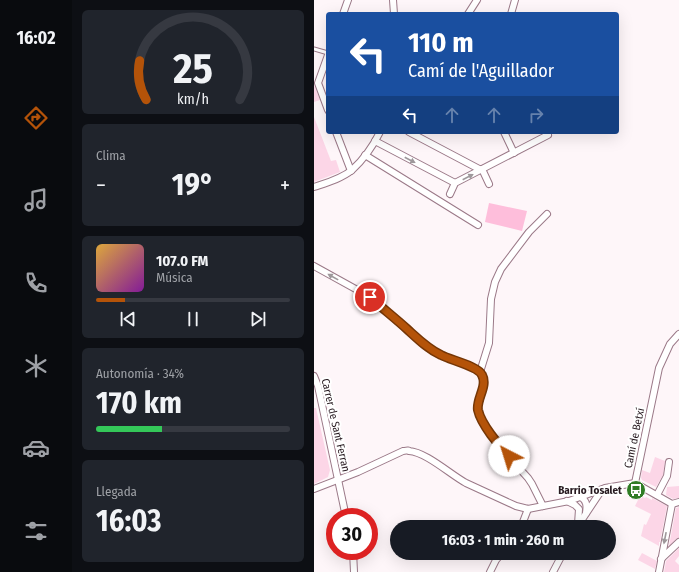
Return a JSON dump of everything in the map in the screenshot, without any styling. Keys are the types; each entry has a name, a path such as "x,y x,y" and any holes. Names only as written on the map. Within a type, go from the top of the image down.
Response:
{"street":[{"path":"344,12 348,0"},
{"path":"392,0 394,12"},
{"path":"469,12 477,0"},
{"path":"512,12 515,0"},
{"path":"326,60 318,83 326,105"},
{"path":"337,134 351,171"},
{"path":"314,187 336,180 351,171 365,155 379,134"},
{"path":"414,134 482,170 489,184"},
{"path":"505,134 514,153"},
{"path":"450,194 455,184 548,135"},
{"path":"375,141 455,184"},
{"path":"365,155 478,225"},
{"path":"480,372 489,343 491,299 495,282 501,269 524,238 547,214"},
{"path":"314,266 370,297 428,348 480,372 484,385 478,411 483,424 500,447 528,478 543,506"},
{"name":"Camí de Betxí","path":"528,509 567,501 604,488 635,483 659,368 670,344 679,334"},
{"name":"Carrer de Sant Ferran","path":"314,376 318,386 344,508"},
{"path":"314,489 358,472 403,451 409,450 426,457 463,481 516,506 528,509 524,520"},
{"path":"657,495 667,476 670,462"},
{"path":"635,483 672,504 679,502"},
{"path":"582,520 604,488"},
{"path":"581,497 585,500 586,514"},
{"path":"578,520 581,497"},
{"path":"567,501 579,509"},
{"path":"659,572 672,504"},
{"path":"661,559 679,542"},
{"path":"353,560 354,572"},
{"path":"490,572 496,560"},
{"path":"552,572 559,560"}],"lane":[{"path":"314,49 326,53"}],"shaded area":[{"path":"489,203 527,211 522,231 485,222"}],"building":[{"path":"314,85 320,100 314,102"},
{"path":"314,117 331,161 336,160 340,172 314,182"},
{"path":"314,408 316,408 330,470 328,477 314,484"},
{"path":"655,457 665,461 663,475 656,487 642,480 641,478 642,470 650,473"},
{"path":"679,486 679,498 673,499 666,495 667,487"},
{"path":"640,496 652,500 652,498 667,506 659,546 641,536 644,524 646,525 651,514 635,506"},
{"path":"679,507 679,538 669,546 676,508"},
{"path":"679,548 679,556 675,561 679,565 679,572 664,572 666,561"},
{"path":"642,553 657,561 655,569 638,560"}],"place":[{"name":"Barrio Tosalet","path":"636,490"}],"route":[{"path":"370,297 428,348 480,372 484,385 478,411 483,424 500,447 509,456"}]}
